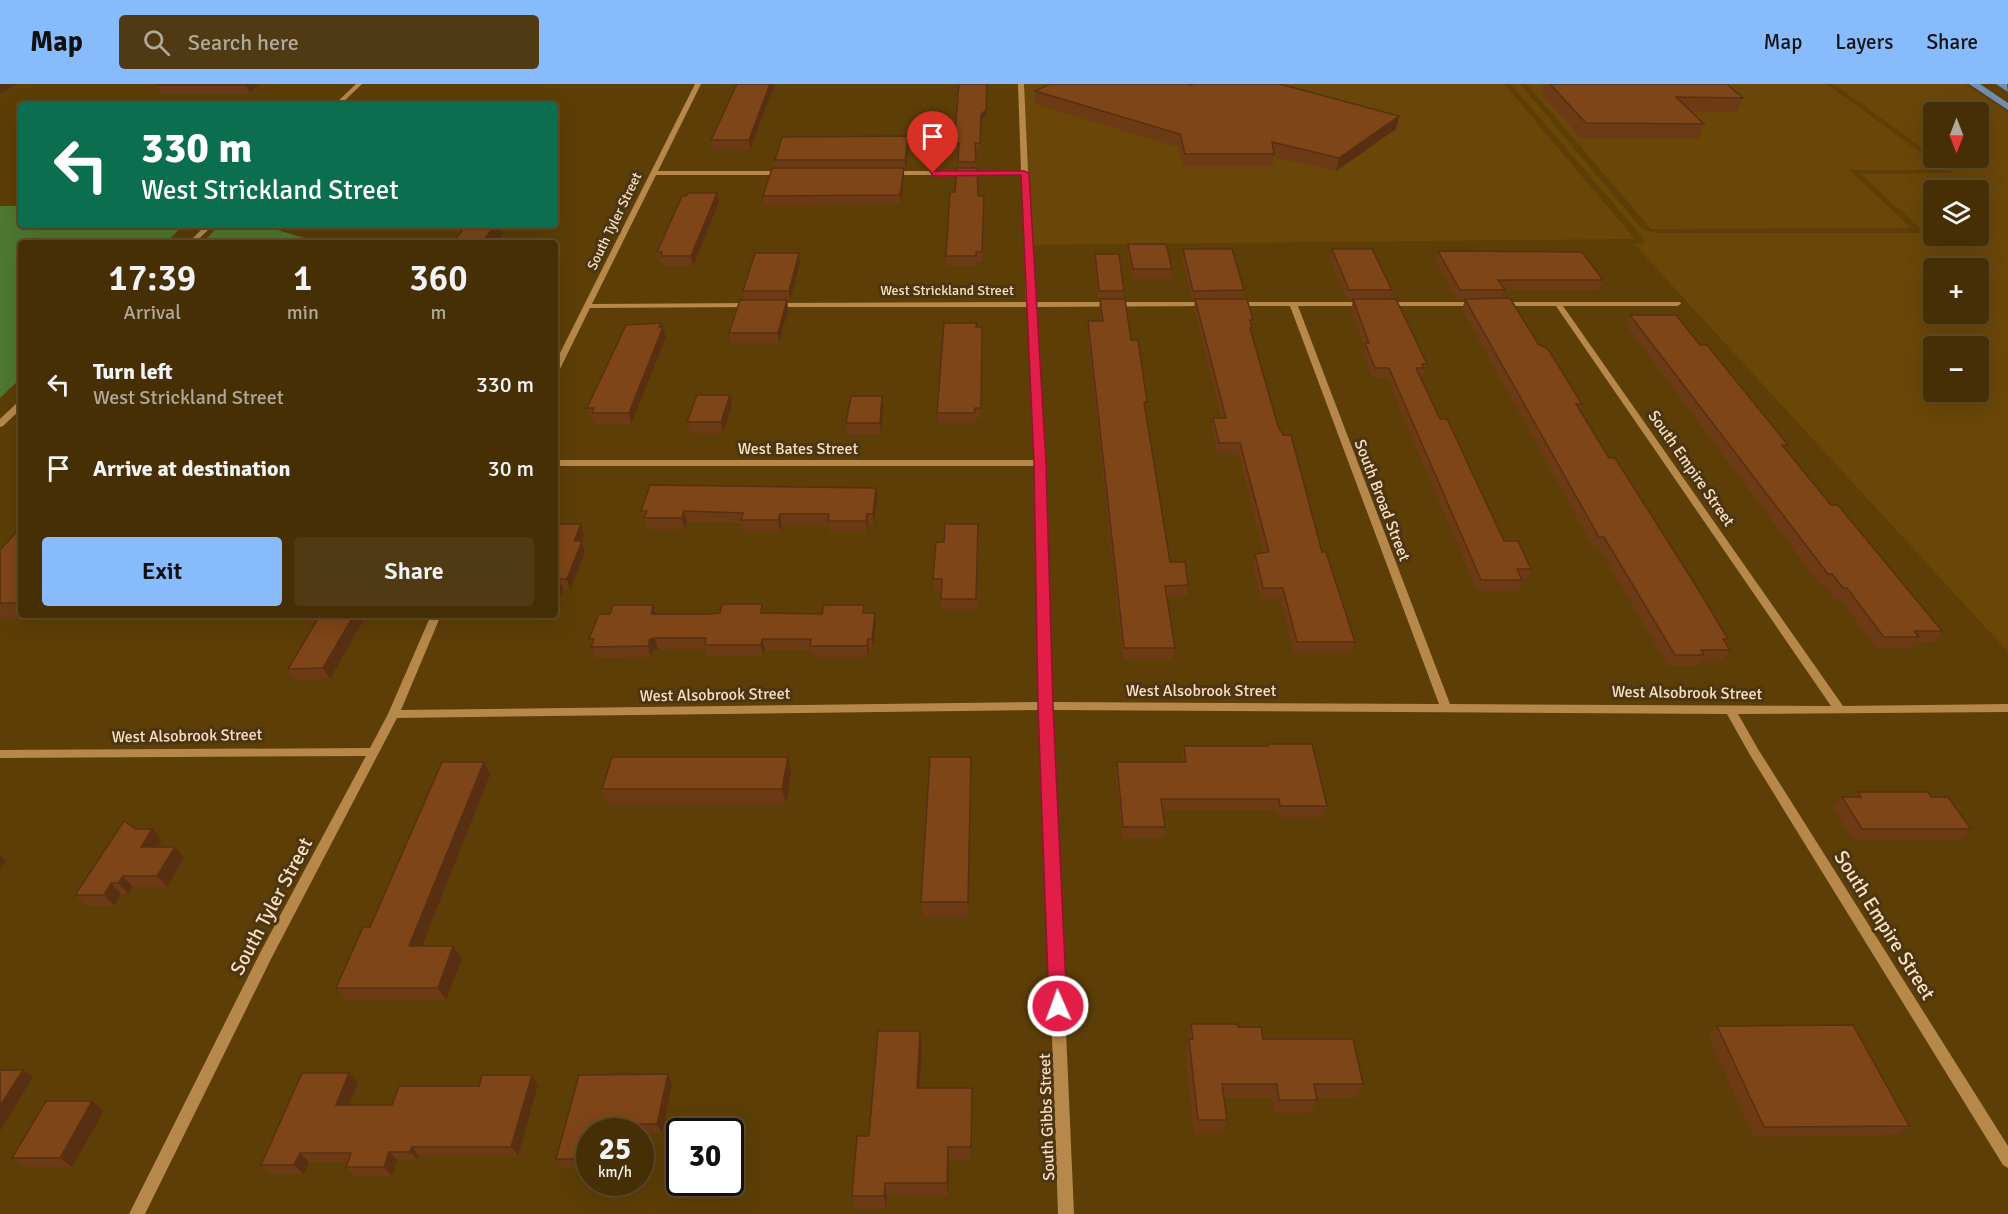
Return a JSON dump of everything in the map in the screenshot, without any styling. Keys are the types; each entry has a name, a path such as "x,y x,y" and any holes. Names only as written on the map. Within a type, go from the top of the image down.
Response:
{"main road":[{"path":"1974,84 2008,107"},
{"path":"2001,84 2008,89"}],"street":[{"path":"340,102 359,84"},
{"name":"South Tyler Street","path":"558,365 698,84"},
{"name":"South Gibbs Street","path":"1021,84 1030,303 1040,463 1046,706 1066,1214"},
{"path":"654,173 794,173"},
{"path":"887,173 1024,173"},
{"path":"194,240 207,228"},
{"name":"West Strickland Street","path":"588,306 1030,303 1558,304"},
{"name":"South Broad Street","path":"1293,304 1445,706"},
{"path":"1558,304 1677,304"},
{"name":"South Empire Street","path":"1558,304 1840,710"},
{"path":"0,424 18,407"},
{"name":"West Bates Street","path":"558,463 1040,463"},
{"name":"South Tyler Street","path":"137,1214 266,955 394,714 435,618"},
{"name":"West Alsobrook Street","path":"394,714 1046,706 1445,706 1840,710 2008,708"},
{"name":"South Empire Street","path":"1730,709 1754,752 2008,1160"},
{"name":"West Alsobrook Street","path":"0,754 374,753"}],"shaded area":[{"path":"1021,84 1504,84 1635,239 1027,245"},
{"path":"1511,84 1520,84 1642,229 1655,233 1919,233 1920,228 1861,174 1954,173 1948,168 1989,168 1989,102 1923,102 1923,149 1834,84 1965,84 2008,112 2008,652 1634,244 1644,243 1644,239"},
{"path":"1527,84 1827,84 1923,154 1923,168 1945,170 1849,170 1911,228 1651,229"}],"green space":[{"path":"0,206 18,206 18,228 181,228 168,240 18,240 18,381 0,398"},
{"path":"217,228 271,228 311,240 205,240"}],"building":[{"path":"158,84 247,84 156,85"},
{"path":"737,84 770,84 749,140 711,140"},
{"path":"959,84 987,84 986,110 981,114 980,143 975,143 976,162 958,162 959,143 954,143"},
{"path":"1050,84 1280,84 1399,116 1339,158 1272,142 1274,154 1185,154 1180,134 1035,91"},
{"path":"1550,84 1727,84 1743,98 1676,97 1704,124 1586,123"},
{"path":"908,136 905,160 775,160 782,137"},
{"path":"772,168 904,168 900,195 763,196"},
{"path":"957,168 977,168 978,196 984,196 982,252 976,252 976,256 946,256 950,192 955,192"},
{"path":"688,193 717,193 691,256 661,256 662,252 657,252 682,196"},
{"path":"464,228 493,228 484,240 455,240"},
{"path":"1128,244 1166,244 1172,269 1133,269"},
{"path":"1183,249 1232,249 1244,290 1193,291"},
{"path":"1332,249 1372,249 1392,290 1349,290"},
{"path":"1438,251 1582,252 1603,280 1498,280 1505,290 1460,290"},
{"path":"755,253 799,253 789,291 743,291"},
{"path":"1095,254 1119,254 1124,291 1099,291"},
{"path":"1510,298 1538,344 1548,349 1582,404 1576,404 1609,458 1615,458 1698,589 1728,639 1723,639 1730,650 1701,650 1704,655 1675,655 1604,537 1599,537 1465,299"},
{"path":"1100,299 1125,299 1131,340 1138,340 1147,402 1144,402 1170,562 1185,562 1188,585 1165,586 1175,648 1124,648 1088,321 1103,321"},
{"path":"1195,299 1247,299 1253,320 1250,320 1252,328 1250,328 1278,426 1283,435 1291,435 1322,552 1326,552 1355,642 1297,642 1283,588 1263,588 1255,554 1269,552 1240,443 1219,443 1213,418 1226,418"},
{"path":"1353,299 1396,299 1427,364 1422,364 1424,368 1416,368 1440,419 1447,419 1504,541 1518,541 1531,569 1517,569 1522,580 1481,580 1389,368 1375,368 1365,343 1369,343"},
{"path":"740,300 787,300 778,333 729,333"},
{"path":"1630,315 1676,315 1700,345 1707,345 1788,445 1782,445 1831,505 1838,505 1942,631 1914,631 1919,637 1884,637 1847,588 1843,588 1832,574 1828,574"},
{"path":"661,323 659,327 663,327 629,413 592,413 594,408 587,408 626,325"},
{"path":"944,323 977,323 976,327 982,327 981,408 975,408 974,413 937,413"},
{"path":"697,395 730,395 721,422 687,422"},
{"path":"851,396 882,396 880,423 846,423"},
{"path":"650,485 876,488 873,514 867,514 866,521 828,521 829,514 780,514 778,520 741,520 743,513 684,511 682,518 644,518 647,511 641,511"},
{"path":"558,524 581,524 574,541 582,541 567,579 559,579 558,581"},
{"path":"945,524 978,524 976,599 941,599 942,579 933,579 936,542 944,542"},
{"path":"18,530 18,603 0,603 0,550"},
{"path":"722,604 762,604 761,613 822,614 824,605 864,605 863,613 875,613 872,639 868,639 867,646 810,646 811,639 762,639 761,645 705,645 706,638 655,638 650,639 648,646 591,647 594,639 589,639 599,614 610,614 613,605 653,605 651,614 708,614 720,613"},
{"path":"318,618 352,618 323,668 288,669"},
{"path":"1268,744 1312,744 1327,806 1280,806 1279,799 1161,799 1165,827 1123,827 1117,762 1186,762 1184,746 1268,746"},
{"path":"612,757 788,757 782,789 602,789"},
{"path":"930,757 971,757 968,902 921,902"},
{"path":"442,762 484,762 409,946 453,946 438,988 336,988 363,927 370,927"},
{"path":"1858,792 1928,792 1931,797 1948,797 1971,829 1862,829 1842,797 1861,797"},
{"path":"124,821 136,829 152,829 141,847 175,847 157,876 123,876 118,883 111,883 104,895 75,895"},
{"path":"1191,1024 1237,1024 1238,1027 1261,1027 1263,1039 1353,1039 1363,1084 1314,1084 1317,1100 1279,1100 1277,1084 1222,1084 1227,1120 1198,1120 1189,1039 1193,1039"},
{"path":"1853,1025 1909,1126 1764,1127 1717,1026"},
{"path":"878,1031 920,1031 917,1088 972,1088 971,1147 948,1147 947,1183 885,1183 884,1196 852,1196 857,1136 869,1136"},
{"path":"0,1070 23,1070 0,1106"},
{"path":"302,1073 349,1073 336,1105 392,1105 399,1086 479,1086 482,1075 532,1075 511,1147 412,1147 410,1152 389,1152 384,1167 346,1167 351,1153 300,1153 294,1165 261,1165"},
{"path":"668,1074 657,1124 654,1124 654,1118 576,1118 576,1159 556,1159 579,1075"},
{"path":"46,1101 92,1101 60,1158 12,1158"}],"route":[{"path":"933,173 1024,173 1040,463 1046,706 1058,1006"}]}
